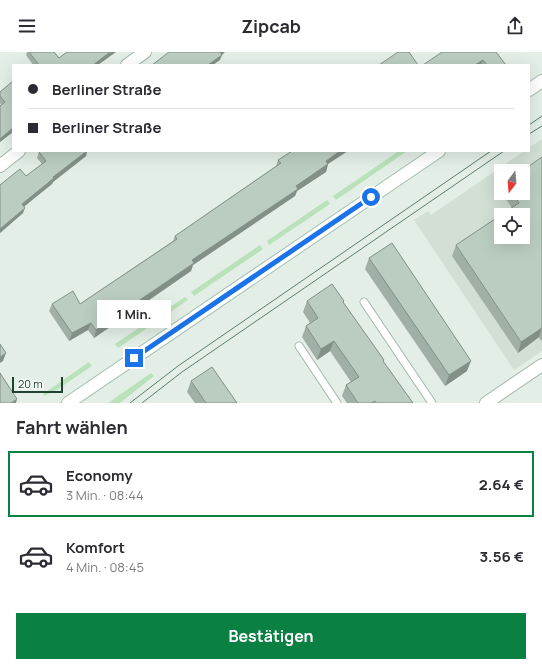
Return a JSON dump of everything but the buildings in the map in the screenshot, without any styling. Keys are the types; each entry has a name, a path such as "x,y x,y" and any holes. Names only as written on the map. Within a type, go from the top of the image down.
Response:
{"main road":[{"path":"128,64 145,52"},
{"path":"530,89 542,82"},
{"path":"0,166 18,152"},
{"path":"68,403 437,152"},
{"path":"486,403 542,365"}],"lane":[{"path":"364,302 432,403"},
{"path":"299,346 337,403"}],"shaded area":[{"path":"542,139 542,351 514,370 414,220 428,211 431,215 494,172 494,200 530,200 530,164 505,164 523,152 530,152 530,147"}],"green space":[{"path":"398,152 406,152 336,200 333,196"},
{"path":"327,200 330,204 269,245 267,241"},
{"path":"260,245 263,249 194,296 191,292"},
{"path":"185,297 188,300 118,348 115,344"},
{"path":"89,362 92,366 58,389 44,396 43,394"},
{"path":"151,373 154,376 120,403 108,403"}],"tram line":[{"path":"530,124 542,116"},
{"path":"530,133 542,126"},
{"path":"130,403 178,366 490,152"},
{"path":"142,403 182,372 503,152"}],"route":[{"path":"134,358 371,197"}]}
